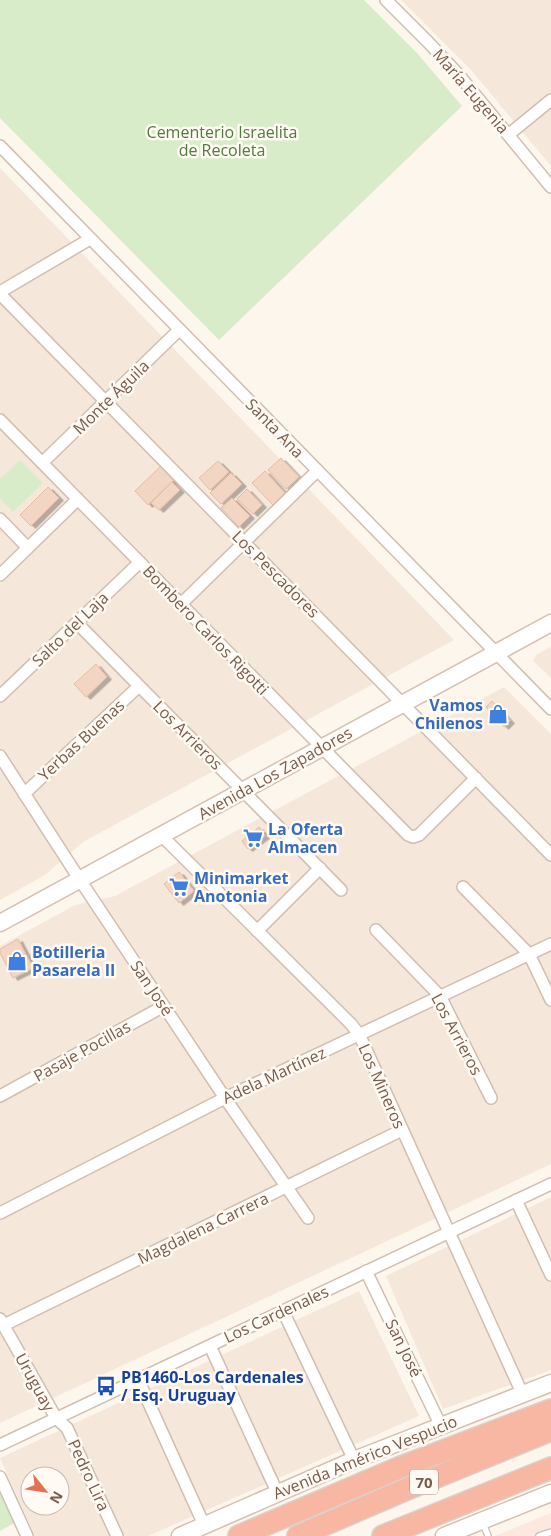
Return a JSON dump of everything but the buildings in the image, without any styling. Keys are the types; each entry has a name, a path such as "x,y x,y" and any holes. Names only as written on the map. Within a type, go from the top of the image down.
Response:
{"highway":[{"path":"240,1536 401,1467 551,1410"},
{"name":"70","path":"298,1536 551,1430"},
{"name":"70","path":"383,1536 551,1468"}],"main road":[{"name":"Avenida Los Zapadores","path":"0,923 551,623"},
{"name":"Avenida Américo Vespucio","path":"180,1536 354,1460 551,1383"},
{"path":"444,1536 485,1528 551,1493"}],"street":[{"name":"María Eugenia","path":"386,0 443,58 551,187"},
{"path":"508,135 551,100"},
{"name":"Santa Ana","path":"0,146 551,709"},
{"path":"0,293 90,239"},
{"name":"Los Pescadores","path":"0,293 551,855"},
{"name":"Monte Águila","path":"42,463 179,330"},
{"name":"Bombero Carlos Rigotti","path":"0,420 408,835 414,837 419,835 476,778"},
{"path":"181,604 317,470"},
{"path":"0,575 78,499"},
{"path":"0,519 28,548"},
{"name":"Salto del Laja","path":"0,696 140,562"},
{"name":"Los Arrieros","path":"76,623 341,890"},
{"name":"Yerbas Buenas","path":"24,794 139,686"},
{"name":"San José","path":"0,756 225,1098 308,1218"},
{"name":"Los Mineros","path":"161,835 359,1034 522,1393"},
{"path":"257,930 320,868"},
{"path":"463,887 529,954 551,1000"},
{"name":"Los Arrieros","path":"376,930 440,996 491,1098"},
{"name":"Adela Martínez","path":"0,1214 225,1098 551,944"},
{"name":"Pasaje Pocillas","path":"0,1096 164,1006"},
{"name":"Magdalena Carrera","path":"2,1322 402,1130"},
{"name":"Los Cardenales","path":"0,1445 551,1184"},
{"path":"516,1200 551,1274"},
{"name":"San José","path":"366,1271 440,1426"},
{"path":"283,1311 354,1460"},
{"name":"Uruguay","path":"2,1322 56,1418"},
{"path":"210,1346 277,1492"},
{"path":"138,1379 204,1525"},
{"name":"Pedro Lira","path":"56,1418 67,1428 117,1536"},
{"path":"0,1477 27,1536"}],"lane":[{"path":"540,1536 551,1532"}],"shaded area":[{"path":"401,0 551,0 551,166 471,70"},
{"path":"0,168 454,640 83,842 45,875 0,900"},
{"path":"551,647 551,678 533,661 536,655"},
{"path":"504,687 551,734 551,1164 0,1423 0,946 75,905 115,896"},
{"path":"551,1197 551,1370 443,1409 386,1276"},
{"path":"359,1291 419,1416 148,1536 35,1536 26,1516 70,1516 70,1466 20,1466 20,1503 0,1458"},
{"path":"551,1513 551,1536 495,1536"}],"green space":[{"name":"Cementerio Israelita de Recoleta","path":"0,0 364,0 417,53 462,106 219,340 0,118"},
{"path":"20,460 43,483 13,512 0,498 0,479"},
{"path":"0,1490 16,1522 0,1531"}],"place":[{"name":"Vamos Chilenos","path":"498,714"},
{"name":"La Oferta Almacen","path":"253,838"},
{"name":"Minimarket Anotonia","path":"179,887"},
{"name":"Botilleria Pasarela II","path":"17,961"},
{"name":"PB1460-Los Cardenales / Esq. Uruguay","path":"106,1386"}]}
